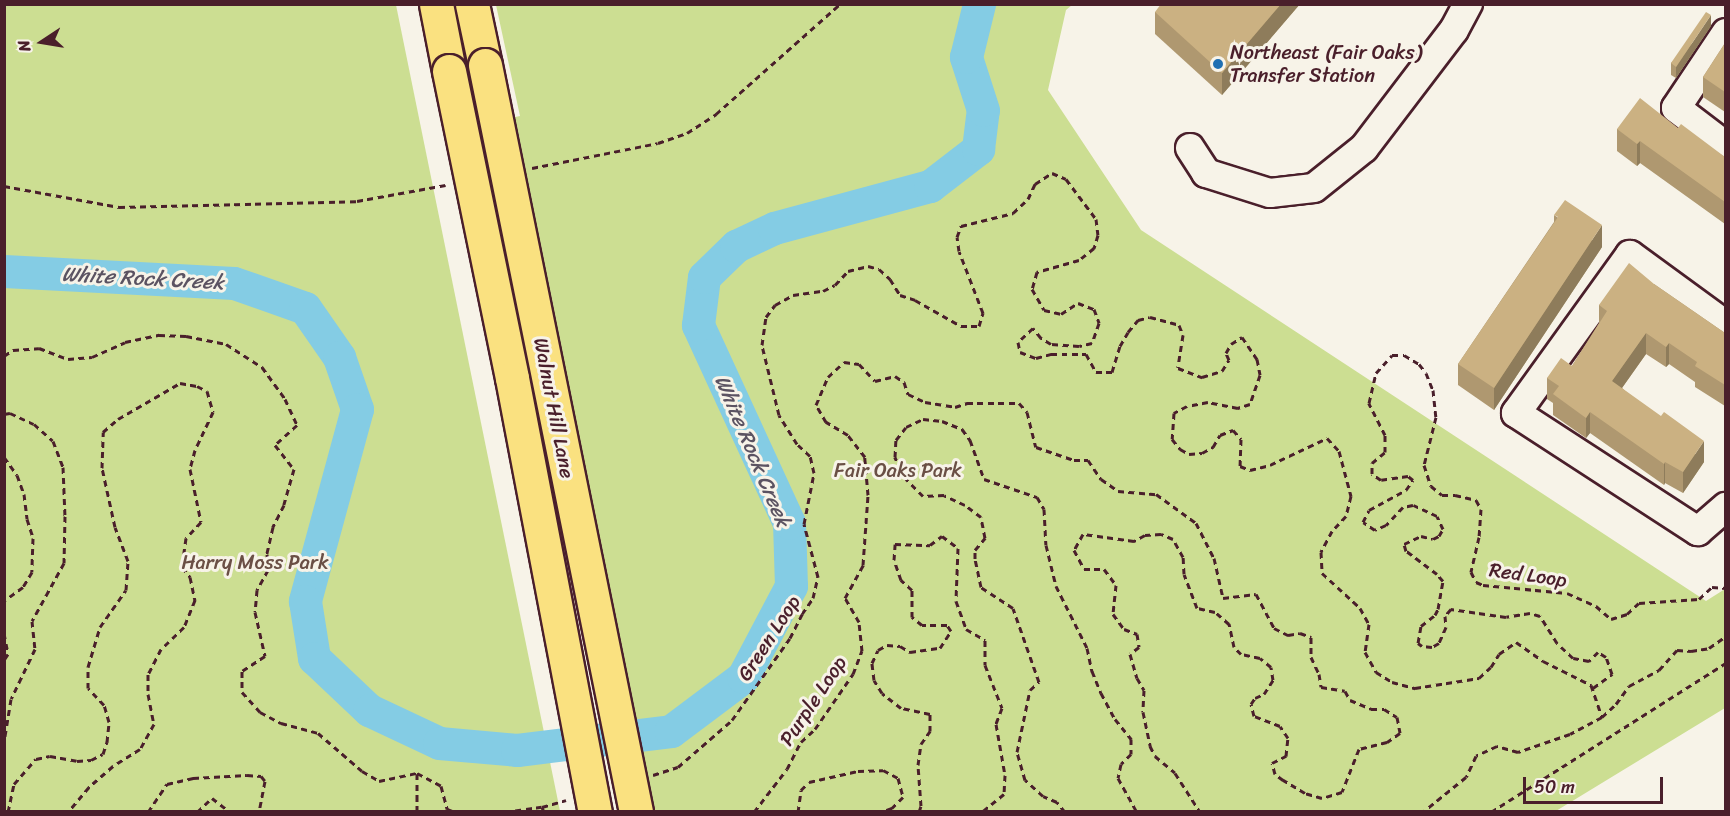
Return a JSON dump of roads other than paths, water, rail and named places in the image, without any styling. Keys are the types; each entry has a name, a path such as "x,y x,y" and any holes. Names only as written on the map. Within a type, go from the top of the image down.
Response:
{"main road":[{"name":"Walnut Hill Lane","path":"436,4 512,378 595,812"},
{"name":"Walnut Hill Lane","path":"472,4 644,799"}],"lane":[{"path":"1190,148 1206,173 1270,193 1314,189 1364,148 1454,30 1468,4"},
{"path":"1725,33 1676,108 1725,146"},
{"path":"1725,325 1630,255 1515,413 1698,531 1725,507"}],"waterway":[{"name":"White Rock Creek","path":"4,271 234,283 305,308 339,357 357,409 305,601 314,658 369,710 439,743 517,750 671,731 743,677 791,586 789,523 698,325 704,277 736,246 774,228 930,186 978,149 983,110 966,57 979,4"}],"place":[{"name":"Northeast (Fair Oaks) Transfer Station","path":"1218,64"}],"park label":[{"name":"Fair Oaks Park","path":"898,470"},
{"name":"Harry Moss Park","path":"255,562"}]}
